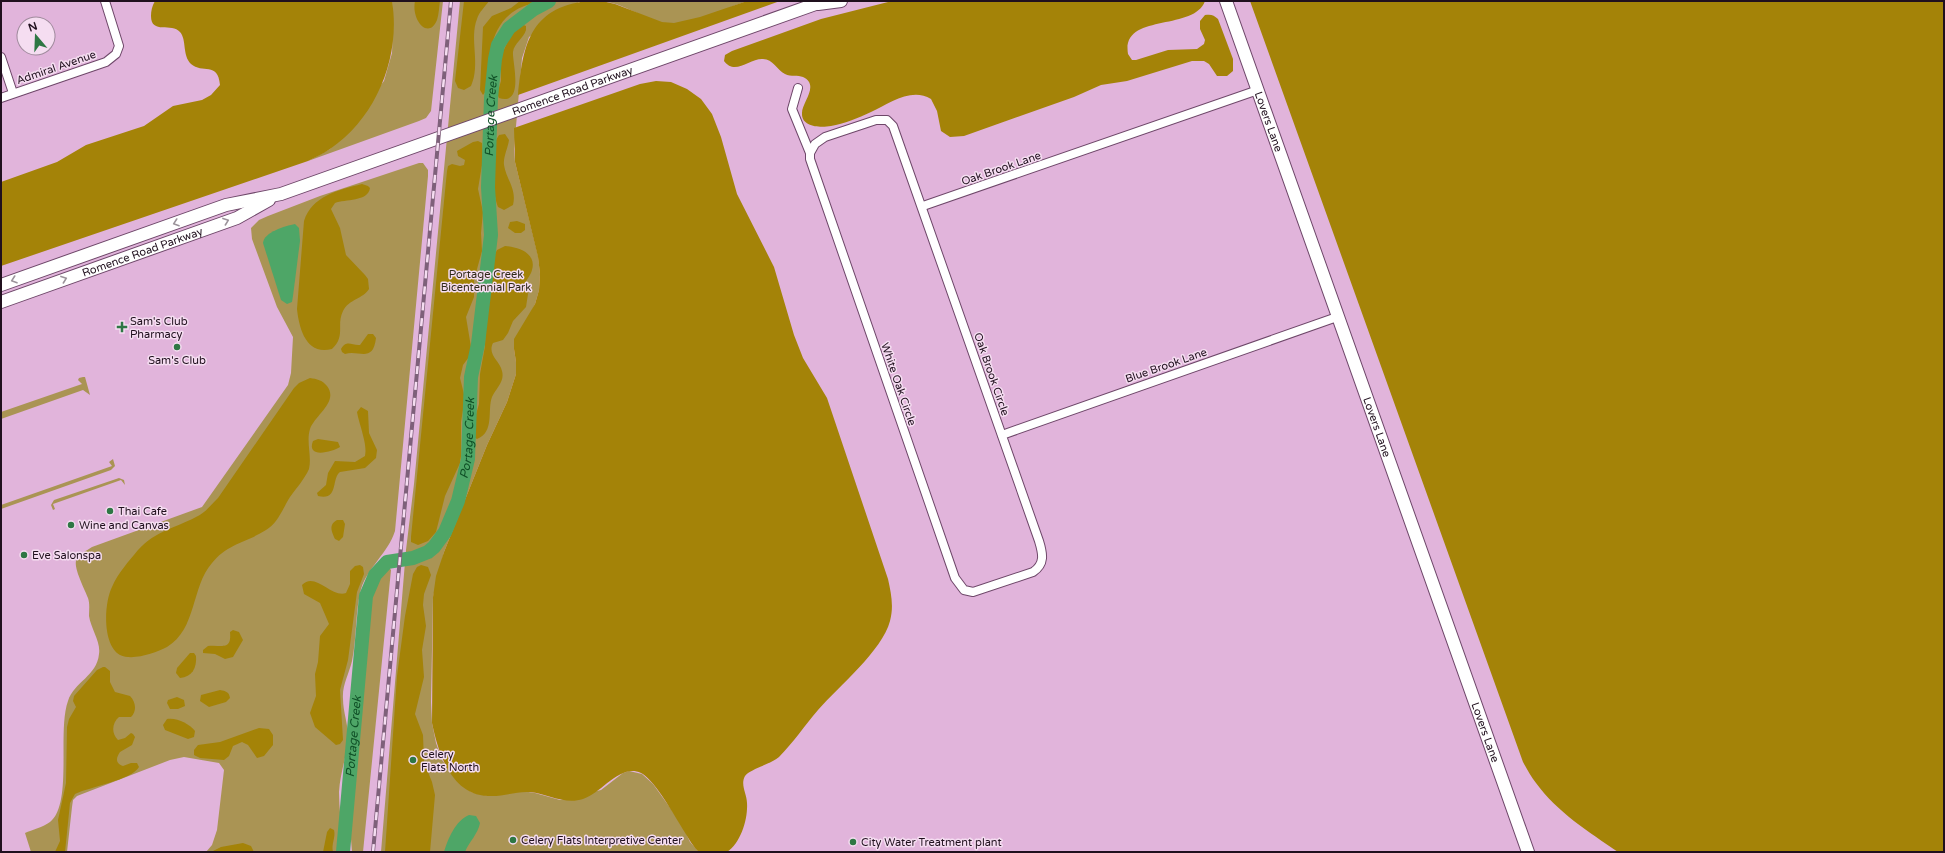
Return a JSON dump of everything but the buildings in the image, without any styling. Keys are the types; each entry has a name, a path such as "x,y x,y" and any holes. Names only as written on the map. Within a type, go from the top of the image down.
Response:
{"street":[{"name":"Admiral Avenue","path":"1,98 106,62 116,54 119,46 118,39 105,1"},
{"name":"Romence Road Parkway","path":"1,285 226,205 281,194 821,3 841,1"},
{"name":"Lovers Lane","path":"1226,1 1528,852"},
{"path":"1,57 13,93"},
{"name":"White Oak Circle","path":"798,88 792,108 810,153 810,159 957,583 968,592 978,592 1033,572 1038,569 1042,561 1041,548"},
{"name":"Oak Brook Lane","path":"923,206 1258,90"},
{"path":"810,153 815,144 825,138 876,120 887,120 895,129 923,206"},
{"name":"Romence Road Parkway","path":"1,302 237,218 281,194"},
{"name":"Oak Brook Circle","path":"923,206 1041,548"},
{"path":"36,272 42,287"},
{"name":"Blue Brook Lane","path":"1002,435 1337,317"}],"green space":[{"path":"392,1 443,1 431,111 426,118 419,121 308,161 330,149 384,81 392,53"},
{"name":"Portage Creek Bicentennial Park","path":"460,1 587,1 579,2 529,37 522,58 514,149 515,162 538,256 540,274 539,290 535,304 514,349 516,374 507,402 487,445 444,552 433,597 431,702 432,723 436,743 442,760 460,783 471,792 488,796 522,791 560,800 601,790 623,773 629,771 642,774 653,784 681,823 690,842 699,852 381,852 406,550 414,484"},
{"path":"599,1 747,1 692,21 670,23 660,22 615,4"},
{"path":"419,163 423,163 428,170 428,176 395,531 388,546 368,574 361,589 352,661 343,694 348,741 339,792 342,837 341,852 206,852 212,845 217,830 224,770 219,763 184,757 170,760 77,796 73,800 67,852 31,852 25,833 50,822 57,813 61,800 64,766 65,714 68,701 71,694 94,668 99,654 99,645 89,616 89,600 80,580 76,565 77,559 92,547 202,507 288,385 291,373 293,337 277,307 252,239 251,228 259,220 268,216 320,196"},
{"path":"85,377 90,395 83,390 1,419 1,412 82,384 78,380 79,378"},
{"path":"113,459 115,466 111,470 1,509 1,505 112,466 109,462"},
{"path":"119,478 124,480 125,485 121,480 53,504 55,509 53,510 51,505 54,500"},
{"path":"388,566 391,570 363,852 352,852 350,826 353,808 353,775 357,747 358,706 363,676 367,616 376,581 383,570"}],"shaded area":[{"path":"155,1 392,1 394,22 393,43 389,64 373,103 361,120 347,136 322,154 308,161 1,266 1,182 57,162 86,145 144,126 173,106 202,100 211,95 220,85 219,78 213,70 195,67 191,64 186,56 182,35 180,32 176,29 158,27 154,25 151,16"},
{"path":"415,1 440,1 439,13 434,26 425,28 418,21 414,8"},
{"path":"464,1 489,1 477,19 474,35 474,78 471,86 464,90 458,88 455,81"},
{"path":"520,1 540,1 516,10 507,17 500,26 495,35 489,57 486,91 483,95 480,90 483,27 492,16 511,8"},
{"path":"587,1 602,1 615,4 662,22 674,23 700,17 747,1 780,1 518,95 520,77 527,46 533,32 541,21 552,12 568,5"},
{"path":"892,1 1205,1 1198,10 1187,16 1146,27 1136,32 1129,41 1128,54 1132,60 1136,60 1168,50 1197,49 1204,44 1205,40 1200,29 1200,21 1205,15 1211,15 1218,19 1233,59 1233,71 1227,76 1217,76 1209,64 1204,61 1192,61 1127,81 1101,85 1074,97 964,136 950,137 941,131 937,111 931,99 916,95 900,98 841,124 827,127 812,126 805,121 802,113 810,89 808,80 801,76 785,74 766,59 758,59 738,67 728,65 724,61 725,55 732,51 821,19"},
{"path":"1250,1 1944,1 1944,852 1618,852 1574,821 1544,793 1532,778 1523,762"},
{"path":"521,24 526,26 526,30 515,46 513,52 515,89 512,95 507,99 499,98 497,94 501,81 501,56 513,30"},
{"path":"656,81 671,82 687,89 701,99 712,114 721,137 737,194 774,267 794,335 803,358 827,398 888,579 892,600 890,621 885,632 878,644 859,668 818,710 779,757 751,771 745,776 743,783 747,800 747,809 745,823 740,837 727,852 700,852 690,840 666,802 649,779 641,773 633,771 618,775 590,796 576,801 563,800 530,792 494,796 475,794 464,788 448,770 438,746 432,723 433,597 436,576 444,552 487,445 507,402 516,374 514,339 535,304 539,290 540,274 538,257 515,162 514,128 640,84"},
{"path":"505,134 509,140 504,165 514,194 514,199 513,205 504,210 498,207 494,192 494,156 496,140 499,135"},
{"path":"478,141 482,143 483,159 478,189 483,212 481,233 482,251 474,280 474,297 466,317 471,347 469,357 463,365 460,378 465,398 461,422 460,463 445,496 436,532 428,541 418,545 411,542 411,537 447,171 448,166 452,164 460,166 464,165 465,160 458,156 457,151 473,142"},
{"path":"362,184 370,188 365,196 335,203 331,209 340,228 346,255 368,279 369,289 346,307 341,316 339,340 332,349 323,350 316,348 306,339 302,332 297,309 304,221 308,212 313,206 327,195"},
{"path":"517,221 525,224 525,230 521,233 515,233 508,228 510,222"},
{"path":"295,224 299,228 300,241 292,302 287,304 281,300 263,243 264,239 271,233"},
{"path":"505,246 525,252 532,259 533,264 531,273 525,284 528,294 526,307 513,321 503,340 493,343 492,351 501,367 503,375 500,385 492,397 486,431 483,436 477,439 474,437 473,425 479,404 480,374 485,346 486,311 494,256 497,250"},
{"path":"368,334 373,334 376,338 372,351 364,354 345,354 342,352 341,349 345,344 360,345"},
{"path":"310,378 319,380 327,386 330,392 330,398 325,408 310,429 309,469 277,519 266,530 224,551 212,563 200,584 184,630 177,639 167,647 150,654 137,657 125,657 120,655 114,650 107,633 106,613 109,594 120,572 145,543 166,530 199,515 218,498 294,388 299,383"},
{"path":"361,407 368,411 369,433 377,450 376,458 365,468 340,472 337,475 332,492 325,497 318,496 317,493 326,485 328,473 335,461 355,462 365,456 366,451 364,440 357,412"},
{"path":"318,439 338,442 340,447 331,451 321,453 316,452 312,447 313,441"},
{"path":"337,520 343,520 345,524 343,537 339,541 335,539 332,529 332,524"},
{"path":"360,565 363,567 364,574 357,592 348,660 340,690 343,740 340,744 336,745 315,727 310,713 316,696 315,674 318,662 320,636 329,624 320,603 304,594 302,585 312,581 340,594 346,593 350,584 350,571 355,566"},
{"path":"421,565 428,567 431,575 424,594 423,605 426,626 422,650 424,677 415,714 423,735 424,762 432,782 435,795 430,852 385,852 397,676 405,616 413,574 417,567"},
{"path":"233,630 239,632 243,640 233,657 225,659 215,654 203,653 203,650 208,646 227,645 230,638 230,632"},
{"path":"190,653 194,653 196,656 195,668 188,676 180,678 176,673 177,668"},
{"path":"103,667 110,671 110,682 115,692 130,696 134,701 135,706 131,717 119,717 113,728 114,734 118,740 125,738 131,733 135,737 132,745 120,752 117,762 123,766 131,763 137,763 139,767 135,772 128,776 75,794 70,803 65,852 55,852 60,841 58,820 66,783 67,727 69,719 76,707 73,701 74,696 97,670"},
{"path":"220,690 226,691 229,694 230,698 226,702 209,707 200,701 201,695"},
{"path":"177,697 184,700 185,706 178,709 170,709 167,703 168,700"},
{"path":"167,719 178,720 190,726 195,731 194,737 188,739 165,730 163,725"},
{"path":"259,728 269,729 273,735 273,745 264,756 257,758 248,745 242,742 233,746 229,756 224,760 200,758 194,755 194,750 198,745 220,742"},
{"path":"469,815 476,816 480,823 465,852 444,852 450,836 456,826 460,821"},
{"path":"330,828 334,830 333,852 323,852 327,832"},
{"path":"243,843 251,846 254,852 211,852 221,847"}],"waterway":[{"name":"Portage Creek","path":"343,852 366,596 375,575 387,562 413,558 428,552 434,547 445,532 458,501 468,459 471,377 478,344 491,235 488,187 491,98 498,45 509,28 534,9 549,1"}],"railway":[{"path":"373,852 451,1"}],"place":[{"name":"Sam's Club Pharmacy","path":"122,327"},
{"name":"Sam's Club","path":"177,347"},
{"name":"Thai Cafe","path":"110,511"},
{"name":"Wine and Canvas","path":"71,525"},
{"name":"Eve Salonspa","path":"24,555"},
{"name":"Celery Flats North","path":"413,760"},
{"name":"Celery Flats Interpretive Center","path":"513,840"},
{"name":"City Water Treatment plant","path":"853,842"}]}
